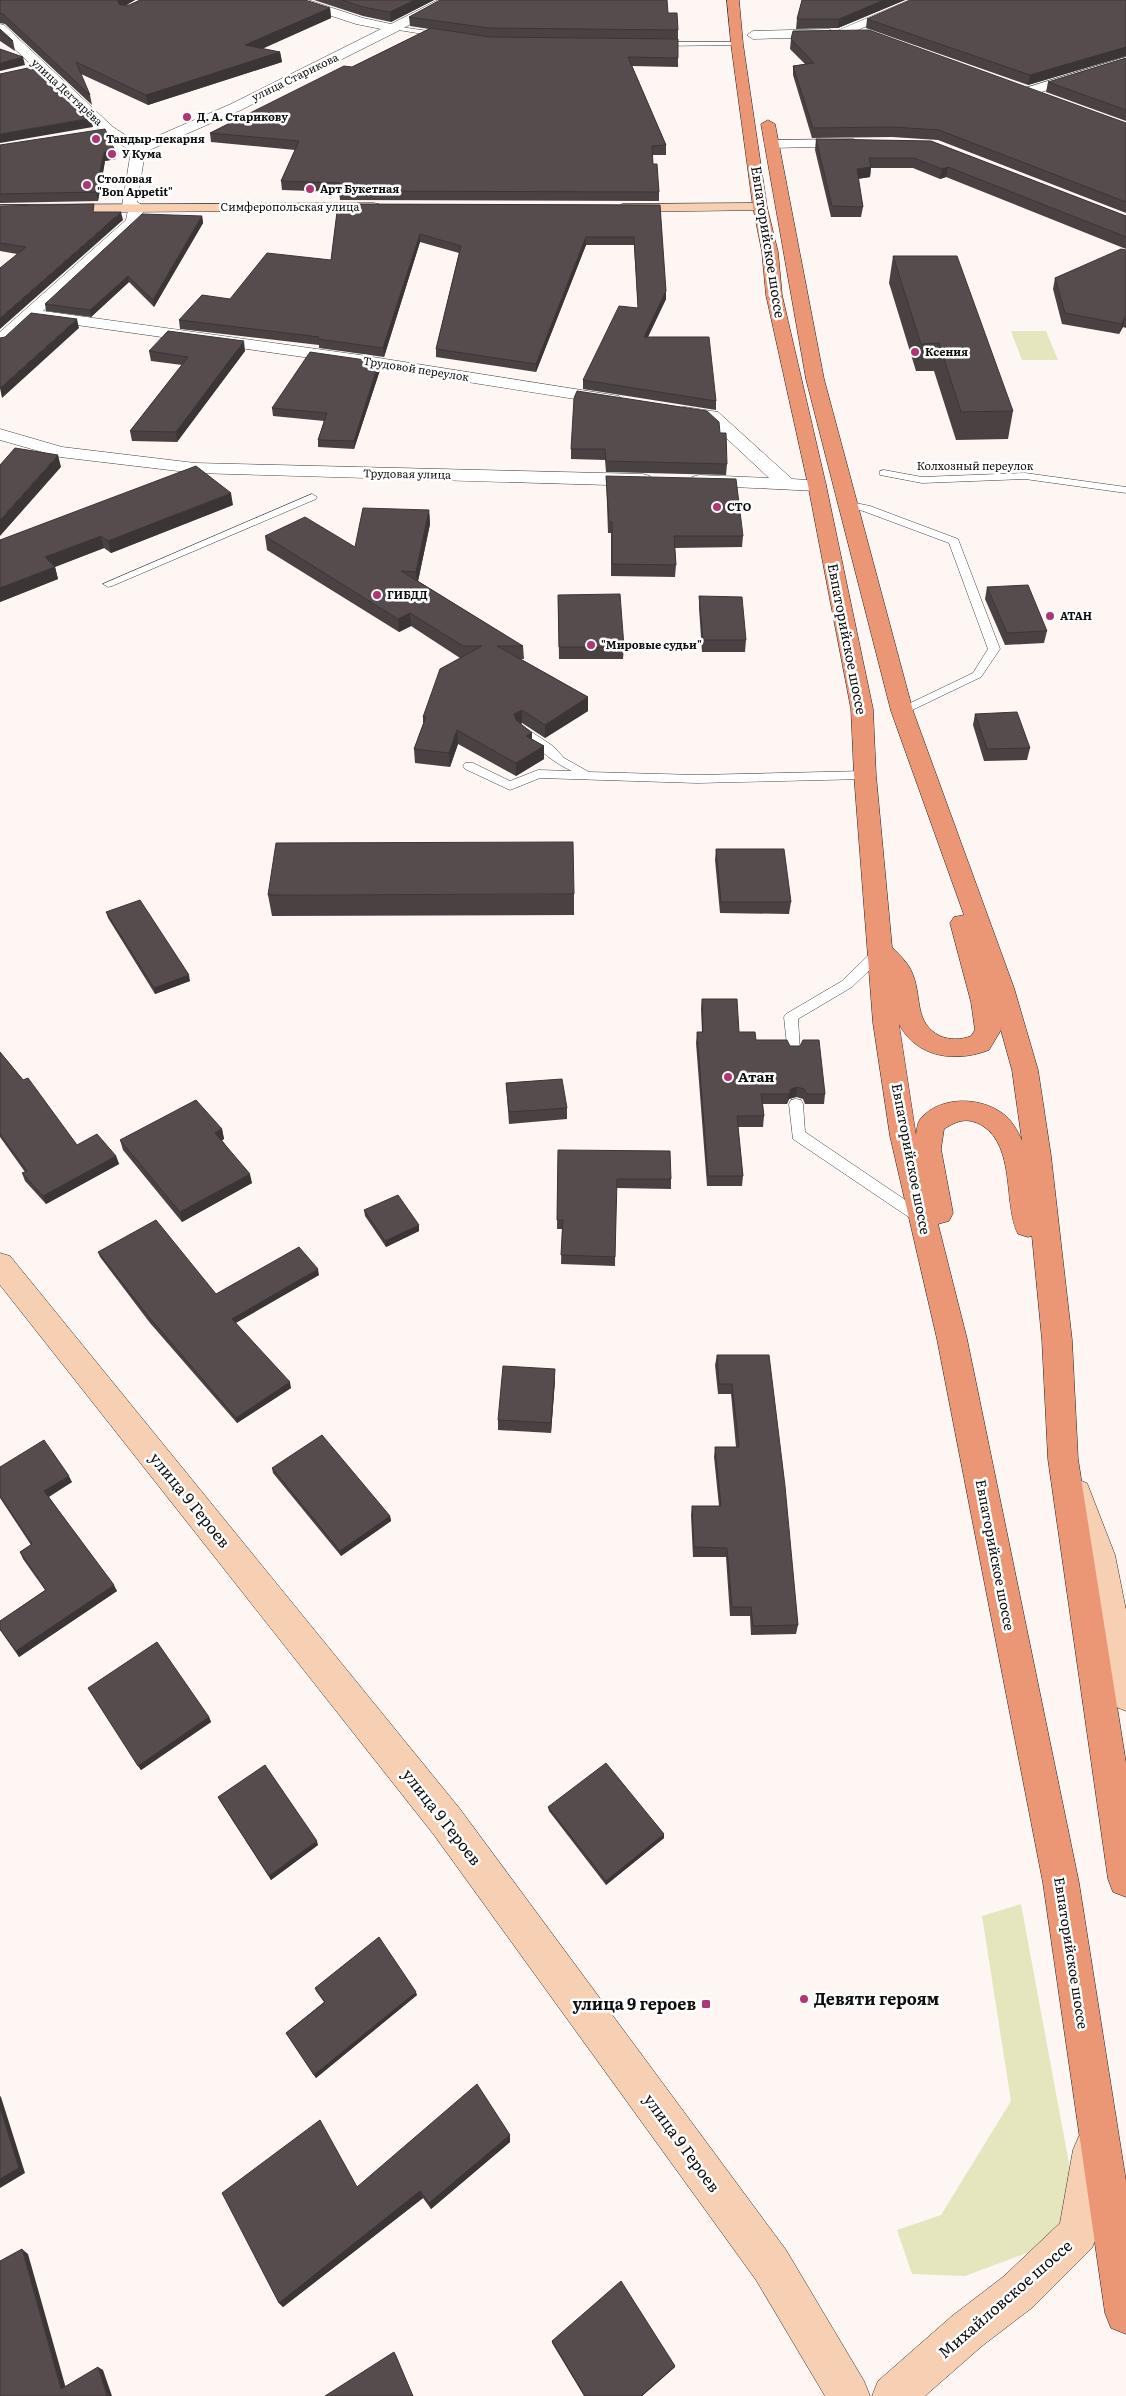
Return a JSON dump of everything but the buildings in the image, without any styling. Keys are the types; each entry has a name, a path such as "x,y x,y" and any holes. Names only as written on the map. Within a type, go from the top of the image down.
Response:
{"main road":[{"name":"Евпаторийское шоссе","path":"733,0 772,144 814,379 902,711 1002,988 1025,1070 1038,1156 1057,1340 1063,1459 1126,1879"},
{"name":"Евпаторийское шоссе","path":"749,0 745,40 760,207 770,252 774,295 817,485 862,709 865,775 886,1023 903,1136 921,1218 946,1316 1061,1883 1126,2313"},
{"path":"881,951 897,966 905,988 909,1019 917,1034 935,1045 962,1048 980,1043 988,1030 984,1002 958,908 964,883"},
{"path":"946,1316 955,1274 935,1195 928,1149 931,1124 948,1114 964,1110 984,1114 1008,1135 1018,1161 1026,1212 1032,1278 1057,1340"}],"street":[{"path":"296,0 360,21 394,28"},
{"name":"улица Старикова","path":"138,150 236,106 448,0"},
{"path":"840,33 921,0"},
{"name":"улица Дегтярёва","path":"0,28 34,69 108,130 138,150"},
{"path":"745,40 840,33 871,35"},
{"path":"1045,99 1022,91 1126,60"},
{"path":"93,133 108,130"},
{"path":"772,144 869,143"},
{"path":"0,341 133,222 138,150"},
{"name":"Симферопольская улица","path":"0,209 133,206 393,207"},
{"path":"608,208 760,207"},
{"name":"Трудовой переулок","path":"31,315 360,360 634,404"},
{"path":"673,410 712,416 786,484"},
{"name":"Трудовая улица","path":"0,434 60,452 194,468 658,480"},
{"path":"678,481 817,485"},
{"name":"улица 9 Героев","path":"0,1264 447,1822 771,2265 849,2396"},
{"path":"1063,1459 1099,1555 1126,1695"},
{"name":"Михайловское шоссе","path":"893,2396 968,2331 1018,2292 1078,2234 1097,2126"}],"lane":[{"path":"394,28 451,37"},
{"path":"651,44 745,40"},
{"name":"Колхозный переулок","path":"884,473 922,480 1026,476 1126,490"},
{"path":"108,584 312,496"},
{"path":"846,504 866,508 954,541 994,649 977,675 902,711"},
{"path":"521,729 549,749 560,761 588,775"},
{"path":"469,766 510,786 538,774 697,779 865,775"},
{"path":"793,1051 791,1017 846,984 881,951"},
{"path":"796,1104 798,1136 921,1218"}],"green space":[{"path":"1011,331 1046,331 1058,360 1022,360"},
{"path":"1021,1904 1073,2185 1063,2224 1037,2249 965,2276 912,2274 897,2230 941,2215 1011,2101 982,1916"}],"place":[{"name":"Д. А. Старикову","path":"187,117"},
{"name":"Тандыр-пекарня","path":"96,139"},
{"name":"У Кума","path":"112,154"},
{"name":"Столовая \"Bon Appetit\"","path":"87,185"},
{"name":"Арт Букетная","path":"310,189"},
{"name":"Ксения","path":"915,352"},
{"name":"СТО","path":"717,507"},
{"name":"ГИБДД","path":"377,595"},
{"name":"АТАН","path":"1050,616"},
{"name":"\"Мировые судьи\"","path":"591,645"},
{"name":"Атан","path":"728,1077"},
{"name":"Девяти героям","path":"804,1999"},
{"name":"улица 9 героев","path":"706,2004"}]}
